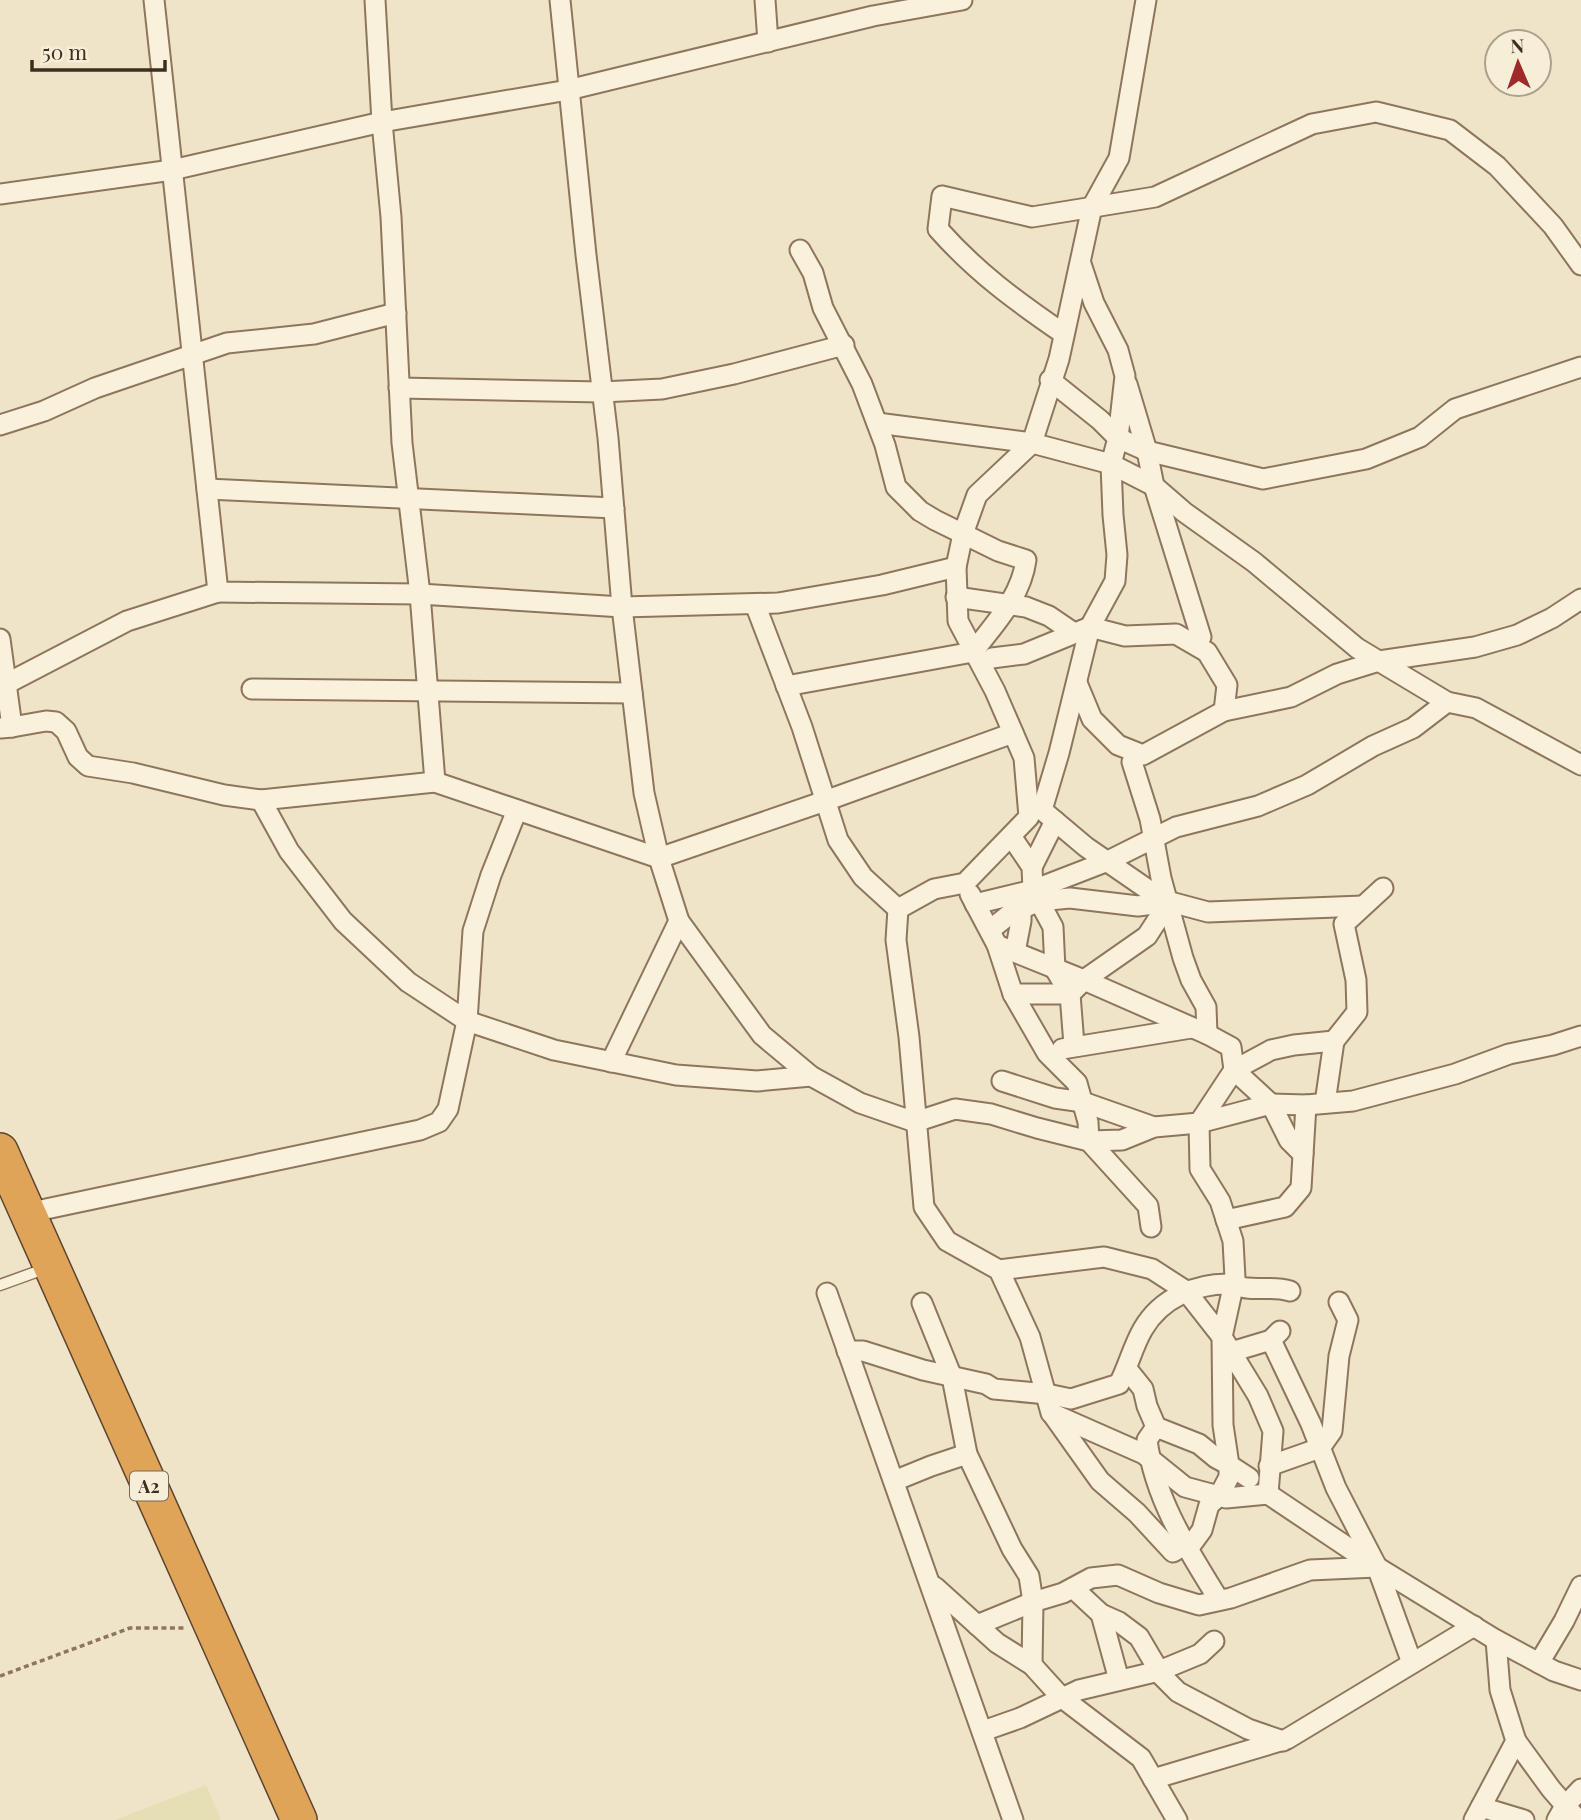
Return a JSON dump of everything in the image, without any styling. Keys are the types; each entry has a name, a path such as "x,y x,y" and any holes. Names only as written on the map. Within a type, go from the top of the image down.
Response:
{"highway":[{"name":"A2","path":"0,1151 299,1820"}],"street":[{"path":"154,0 218,592"},
{"path":"375,0 391,217 399,388 408,498 420,594 435,782"},
{"path":"560,0 614,508 622,607 644,793 659,858 679,921 762,1035 811,1076 860,1103 915,1122 955,1109 991,1114 1089,1141 1122,1140 1154,1127 1199,1123 1271,1104 1353,1101 1455,1074 1508,1054 1553,1045 1581,1035"},
{"path":"765,0 768,42"},
{"path":"0,194 172,170 382,122 568,90 873,16 962,0"},
{"path":"898,909 934,889 965,883 1029,817 1024,758 995,691 958,621 956,567 963,534 977,495 1032,443 1059,359 1092,207 1119,158 1146,0"},
{"path":"1065,334 1001,289 964,258 938,229 942,196 1032,217 1155,197 1312,124 1376,112 1450,130 1497,166 1553,226 1581,265"},
{"path":"786,686 973,652 1009,607 1024,577 1026,560 998,551 920,511 896,487 886,445 844,345 824,308 813,273 800,250"},
{"path":"1080,262 1094,303 1118,350 1147,451 1154,486 1201,637"},
{"path":"0,425 44,411 95,388 227,343 314,334 396,313"},
{"path":"399,388 602,392 674,386 734,374 844,345"},
{"path":"1051,380 1118,438 1147,451 1263,479 1366,459 1420,437 1455,409 1581,367"},
{"path":"1125,376 1118,438 1111,464 1117,555 1115,581 1082,630 1077,683 1042,810 1086,847 1169,902 1208,912 1363,906"},
{"path":"877,423 1032,443 1111,464 1154,486 1184,512 1254,562 1357,648 1447,702 1476,708 1581,765"},
{"path":"207,489 614,508"},
{"path":"6,684 127,621 218,592 420,594 622,607 755,604 778,603 882,584 956,567"},
{"path":"956,597 1009,607 1026,607 1082,630 1125,636 1176,634 1207,652 1227,685 1224,711"},
{"path":"1077,683 1092,719 1118,744 1143,755 1224,711 1291,697 1337,674 1379,661 1475,647 1517,635 1552,618 1581,599"},
{"path":"755,604 838,840 863,877 898,909"},
{"path":"992,658 1024,654 1082,630"},
{"path":"0,639 6,684 6,728 46,721 56,722 66,731 78,757 88,766 133,773 224,795 261,800 435,782 659,858 1013,733"},
{"path":"252,689 632,693"},
{"path":"1001,942 1010,914 1031,900 1177,827 1258,806 1307,785 1373,746 1413,728 1447,702"},
{"path":"1132,762 1150,819 1152,840 1183,958 1191,980 1206,1007 1199,1031"},
{"path":"261,800 289,851 343,921 408,982 467,1021 554,1050 676,1075 757,1081 811,1076"},
{"path":"27,1213 421,1130 439,1122 447,1109 467,1021 473,931 516,810"},
{"path":"1001,942 1021,921 1031,900 1032,867 1055,821"},
{"path":"1011,836 1032,867"},
{"path":"965,883 975,904 1001,942 1013,994 1046,1053 1077,1083 1088,1122 1089,1141 1147,1206 1151,1227"},
{"path":"1226,1220 1285,1207 1301,1188 1303,1154 1334,1041 1357,1012 1356,980 1344,924 1383,888"},
{"path":"975,904 1070,898 1138,906 1169,902"},
{"path":"1031,900 1053,927 1055,969 1070,994 1074,1045"},
{"path":"1013,994 1070,994 1084,980 1147,936 1169,902"},
{"path":"898,909 896,940 908,1026 924,1207 947,1241 999,1270 1030,1336 1049,1403 1100,1480 1138,1513 1173,1552 1184,1545 1191,1545 1202,1530 1209,1505 1219,1496 1229,1477 1223,1426 1226,1344 1233,1284 1233,1241 1220,1201 1200,1169 1199,1123 1234,1070 1271,1050 1334,1041"},
{"path":"611,1062 679,921"},
{"path":"1001,942 1055,969 1231,1047 1234,1070 1271,1104 1289,1140 1303,1154"},
{"path":"1046,1053 1074,1045 1199,1031"},
{"path":"1002,1081 1055,1098 1083,1102 1154,1127"},
{"path":"999,1270 1104,1257 1152,1269 1186,1291 1226,1344 1258,1396 1273,1431 1268,1494"},
{"path":"1049,1403 1097,1393 1119,1384 1143,1330 1157,1312 1177,1295 1186,1291 1233,1284 1246,1289 1280,1287 1290,1291"},
{"path":"827,1293 1013,1820"},
{"path":"1269,1466 1320,1448 1332,1431 1339,1356 1348,1320 1339,1302"},
{"path":"922,1303 952,1377 967,1454 1007,1539 1029,1576 1033,1602 1032,1665"},
{"path":"1226,1344 1276,1335 1336,1489 1377,1567 1412,1662"},
{"path":"848,1350 863,1351 1049,1403 1149,1458 1185,1487 1226,1498 1268,1494 1377,1567 1496,1640 1581,1680"},
{"path":"1127,1369 1143,1389 1156,1427 1199,1444 1249,1478"},
{"path":"1156,1427 1147,1440 1149,1458 1172,1522 1219,1600"},
{"path":"894,1481 967,1454"},
{"path":"977,1625 1063,1593 1091,1578 1118,1575 1159,1593 1199,1605 1282,1582 1310,1570 1377,1567"},
{"path":"931,1584 997,1643 1032,1665 1061,1698 1141,1758 1177,1820"},
{"path":"1539,1662 1581,1587"},
{"path":"1073,1588 1101,1614 1119,1622 1139,1637 1159,1671 1178,1692 1248,1729 1283,1741"},
{"path":"1101,1614 1119,1680"},
{"path":"1153,1779 1283,1741 1474,1626"},
{"path":"1496,1640 1500,1690 1516,1741 1560,1813 1578,1820"},
{"path":"983,1731 1020,1718 1079,1690 1159,1671 1200,1654 1214,1641"},
{"path":"1516,1741 1478,1814 1524,1820"},
{"path":"1560,1813 1581,1789"}],"lane":[{"path":"0,1285 51,1267"}],"path":[{"path":"0,1676 131,1628 213,1628"}],"shaded area":[{"path":"206,1785 221,1820 115,1820"}]}
